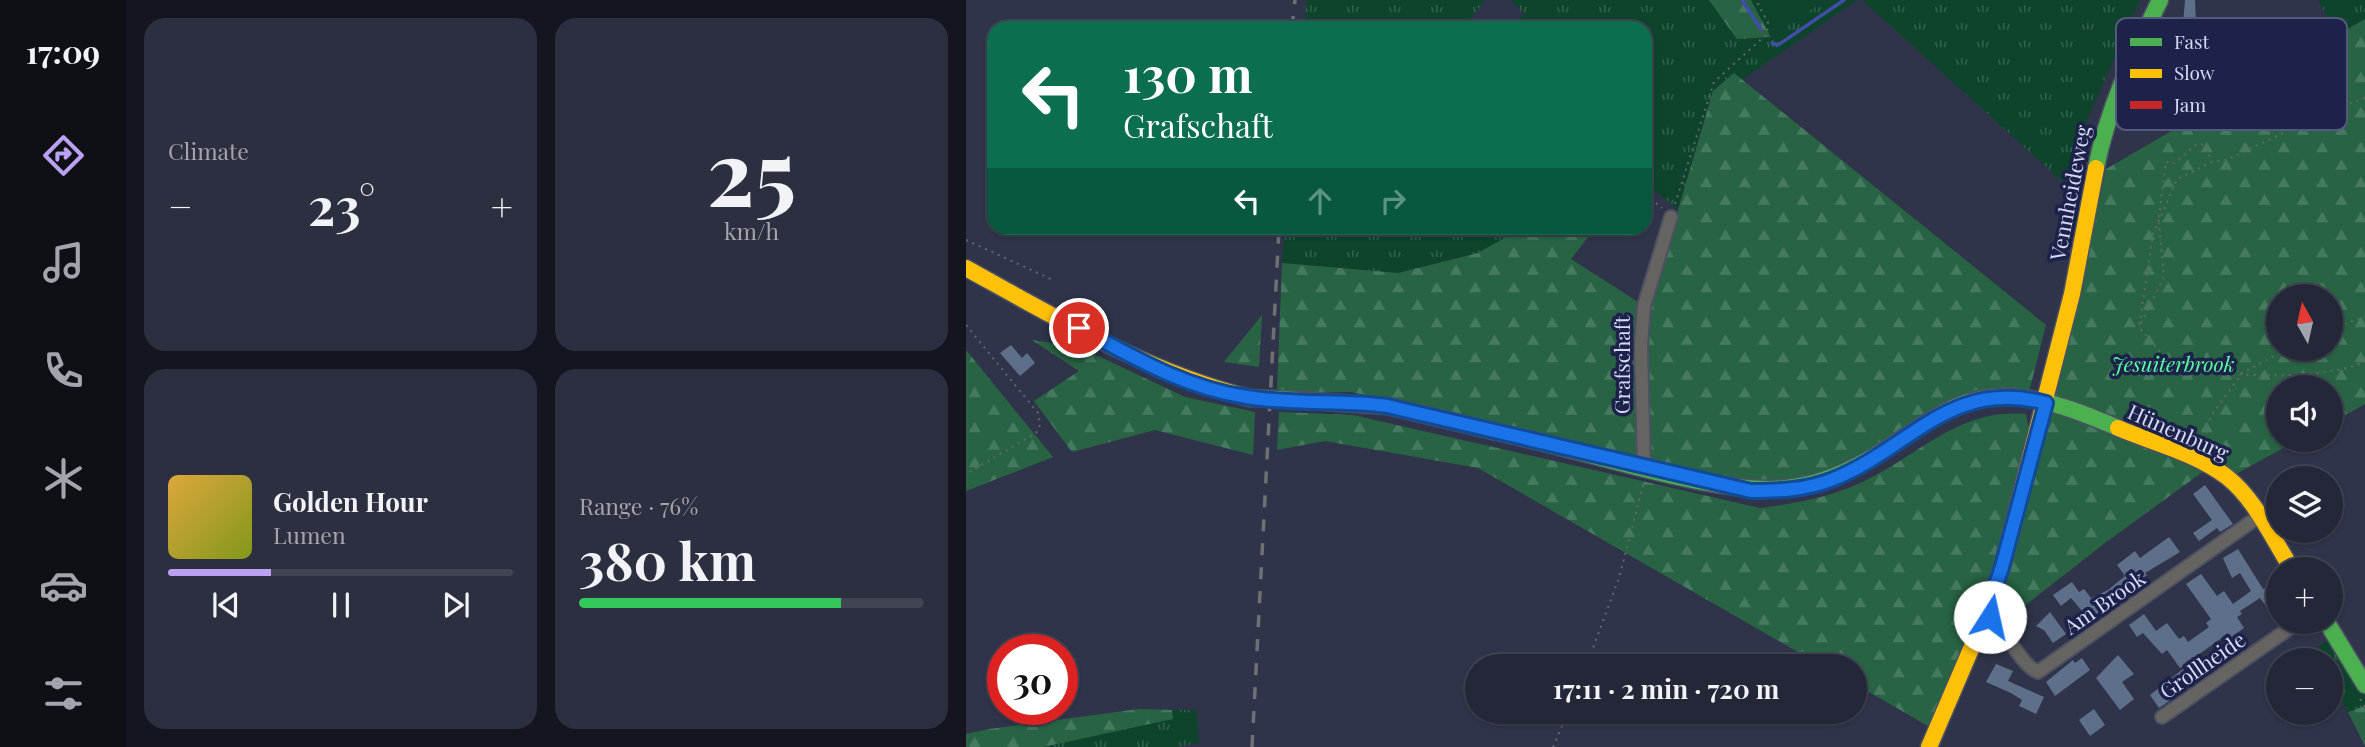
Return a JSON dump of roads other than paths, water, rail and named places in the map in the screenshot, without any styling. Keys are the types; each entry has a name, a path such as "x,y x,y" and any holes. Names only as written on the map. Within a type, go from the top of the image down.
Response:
{"street":[{"name":"Vennheideweg","path":"2151,18 2160,0"},
{"name":"Vennheideweg","path":"1929,747 1986,614 2002,567 2046,403 2072,294 2104,127 2116,93"},
{"name":"Grafschaft","path":"1644,467 1641,345 1644,306 1671,218"},
{"path":"966,268 1146,365 1185,382 1250,398 1387,406 1751,491 1800,488 1830,480 1860,466 1932,420 1971,401 2009,396 2046,403"},
{"name":"Hünenburg","path":"2046,403 2198,462 2228,478 2284,557"},
{"name":"Am Brook","path":"1986,614 2000,625 2031,667 2038,672 2258,517"},
{"name":"Grollheide","path":"2162,717 2281,634"},
{"path":"2334,634 2365,685"}],"waterway":[{"path":"1742,0 1761,29"},
{"path":"1772,43 1778,45 1844,0"}],"railway":[{"path":"1293,21 1295,0"},
{"path":"1252,747 1279,235"}],"park label":[{"name":"Jesuiterbrook","path":"2173,365"}]}
